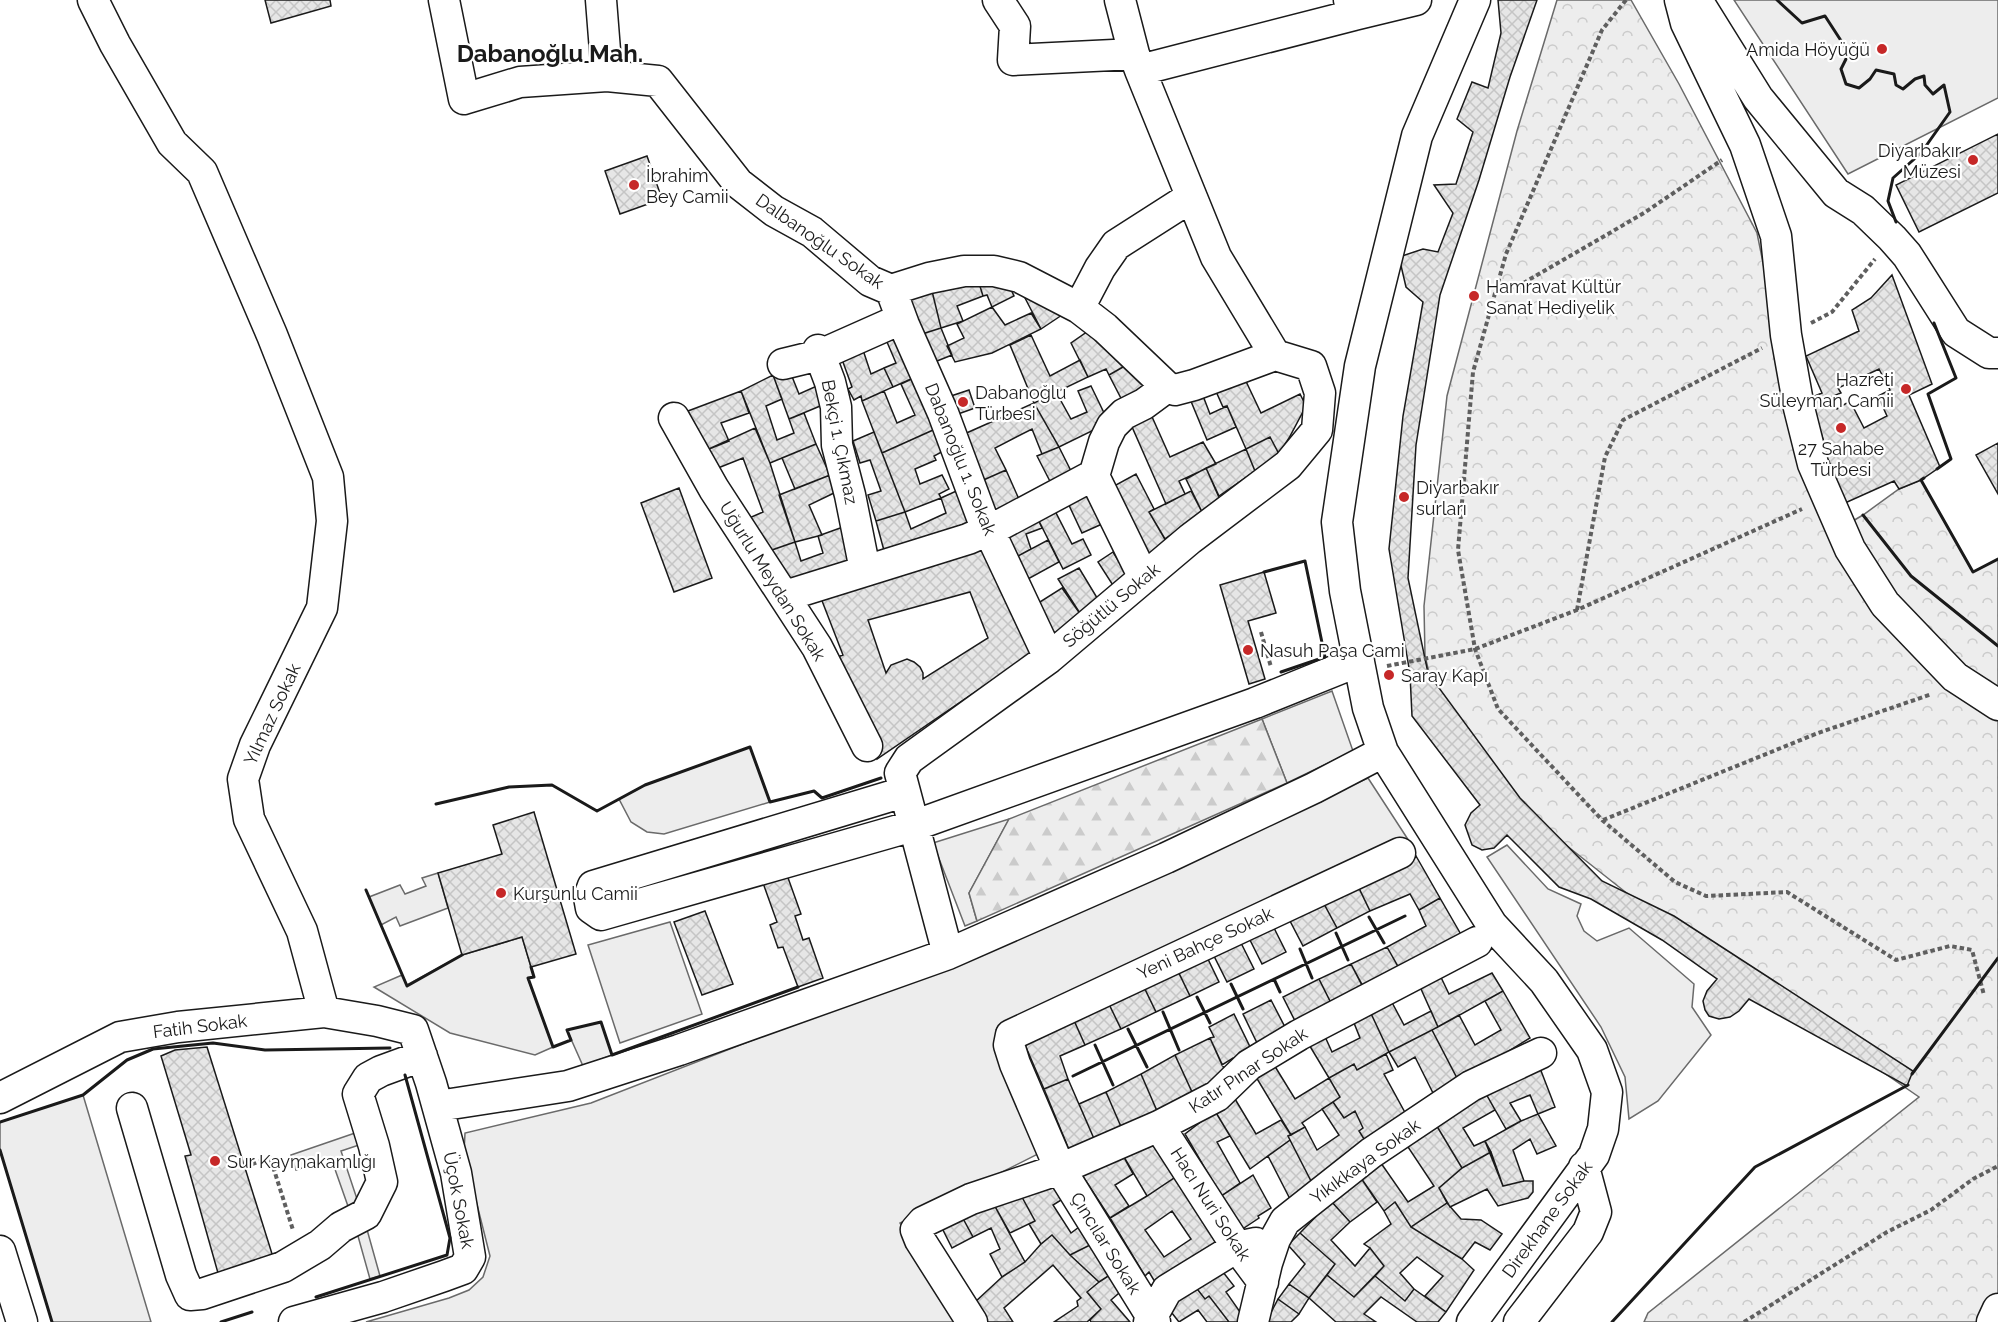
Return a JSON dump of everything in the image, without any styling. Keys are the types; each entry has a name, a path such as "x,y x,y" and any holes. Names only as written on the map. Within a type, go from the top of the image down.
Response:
{"street":[{"name":"Yılmaz Sokak","path":"93,0 115,44 172,143 202,172 272,335 328,477 332,521 322,608 255,745 243,779 249,819 302,931 324,1012"},
{"path":"444,0 465,99 520,82 607,76 601,0"},
{"path":"998,0 1015,26 1012,60 1137,62 1352,7 1416,0"},
{"path":"1120,0 1137,62 1216,257 1275,355 1194,385 1175,390 1167,387 1144,404 1124,414 1112,426 1104,442 1094,476 1144,578"},
{"name":"Direkhane Sokak","path":"1472,1322 1594,1155 1603,1129 1607,1092 1592,1050 1544,981 1492,925 1383,752 1368,708 1372,664 1345,591 1337,522 1360,366 1417,136 1475,0"},
{"path":"1680,0 1686,23 1745,145 1776,236 1786,335 1799,408 1813,464 1850,549 1885,604 1955,677 1998,705"},
{"path":"1697,0 1758,98 1836,193 1863,210 1907,255 1956,332 1989,353 1998,353"},
{"name":"Dalbanoğlu Sokak","path":"607,76 658,81 738,183 774,211 812,232 870,281 891,291 929,278 964,271 994,271 1019,277 1079,308 1105,328 1167,387"},
{"path":"1079,308 1100,268 1116,244 1191,197"},
{"name":"Dabanoğlu 1. Sokak","path":"891,291 943,413 987,531 994,541 1048,658"},
{"path":"783,364 901,319"},
{"name":"Bekçi 1. Çıkmaz","path":"819,352 831,382 836,407 837,445 865,570"},
{"name":"Söğütlü Sokak","path":"902,782 909,759 1048,658 1190,539 1288,465 1317,430 1320,393 1311,366 1275,355"},
{"name":"Uğurlu Meydan Sokak","path":"674,418 714,489 817,647 867,746"},
{"path":"785,596 968,539 1094,476"},
{"path":"948,954 913,826 902,782 593,886 589,897 591,909 601,915 913,826 1279,694 1372,664"},
{"path":"438,1106 568,1086 679,1050 948,954 1166,858 1314,788 1383,752"},
{"name":"Yeni Bahçe Sokak","path":"1011,1035 1400,853"},
{"name":"Katır Pınar Sokak","path":"972,1322 920,1240 916,1230 923,1222 971,1199 1060,1169 1160,1126 1217,1096 1249,1065 1299,1035 1477,942"},
{"name":"Fatih Sokak","path":"0,1098 120,1037 177,1028 324,1012 377,1021 417,1043"},
{"name":"Çıncılar Sokak","path":"1011,1035 1009,1045 1015,1064 1060,1169 1152,1320"},
{"path":"132,1108 181,1275 190,1295 202,1294 283,1267 320,1245 341,1227 366,1214 382,1182 358,1094 368,1078 381,1071 417,1043"},
{"name":"Üçok Sokak","path":"294,1322 383,1297 463,1269 470,1257 456,1173 438,1106 417,1043"},
{"name":"Yıkıkkaya Sokak","path":"1253,1322 1275,1239 1285,1221 1371,1153 1471,1086 1541,1053"},
{"name":"Hacı Nuri Sokak","path":"1160,1126 1237,1247 1263,1282"},
{"path":"1519,1322 1588,1232 1596,1212 1584,1167"},
{"path":"1152,1320 1167,1290 1237,1247 1275,1239"},
{"path":"0,1251 22,1322"},
{"path":"1992,1322 1998,1309"}],"path":[{"path":"1626,0 1602,30 1506,254 1473,372 1458,550 1475,649 1498,709 1602,820 1675,882 1706,896 1787,892 1896,960 1950,946 1972,950 1984,995"},
{"path":"1495,293 1520,285 1644,213 1745,145"},
{"path":"1577,610 1605,457 1623,420 1832,312 1892,238"},
{"path":"1372,664 1475,649 1577,610 1828,498"},
{"path":"1261,632 1279,694"},
{"path":"1602,820 1818,734 1963,682"},
{"path":"244,1167 270,1157 301,1256"},
{"path":"1744,1322 1887,1232 1931,1210 1973,1179 1998,1166"}],"shaded area":[{"name":"Amida Höyüğü","path":"1734,0 1998,0 1998,98 1848,174"},
{"path":"1332,691 1353,751 1287,783 1262,719"},
{"path":"750,747 770,802 664,834 647,832 631,822 619,799 645,785"},
{"path":"1368,778 1409,841 996,1030 1040,1153 900,1223 957,1322 366,1322 449,1298 469,1290 483,1277 490,1256 464,1153 465,1133 591,1103 956,961 1179,864"},
{"path":"1009,819 969,893 977,921 965,926 933,843"},
{"path":"1507,845 1548,889 1581,904 1577,916 1584,931 1597,941 1629,928 1694,984 1692,1007 1711,1035 1658,1101 1629,1119 1625,1077 1601,1027 1487,857"},
{"path":"438,873 448,908 400,926 396,917 381,925 369,897 400,885 405,894 426,886 422,878"},
{"path":"670,922 702,1014 620,1043 588,945"},
{"path":"522,937 534,977 528,979 553,1047 535,1055 450,1033 374,987 402,975 407,985 462,955"},
{"path":"601,1022 612,1055 583,1066 567,1030"},
{"path":"83,1095 151,1322 52,1322 0,1150 0,1122"},
{"path":"358,1132 362,1144 341,1151 359,1205 349,1209 331,1158 296,1170 291,1155"},
{"path":"366,1226 380,1276 370,1279 356,1229"}],"green space":[{"path":"1557,0 1631,0 1679,84 1757,233 1783,362 1834,532 1863,515 1899,489 1921,480 1973,572 1998,559 1998,1322 1644,1322 1648,1313 1919,1097 1657,917 1533,819 1437,705 1425,656 1424,606 1447,396 1517,131"},
{"path":"1262,719 1287,783 977,921 969,893 1009,819"}],"building":[{"path":"265,0 330,0 331,6 271,23"},
{"name":"Diyarbakır surları","path":"1498,0 1537,0 1440,295 1416,445 1408,578 1428,673 1520,798 1602,881 1674,916 1913,1071 1907,1086 1749,999 1739,1011 1730,1017 1719,1019 1709,1016 1703,1001 1707,991 1717,979 1662,940 1591,899 1559,887 1507,835 1494,848 1482,850 1472,845 1465,825 1471,813 1480,805 1412,716 1410,674 1389,549 1403,416 1423,302 1406,287 1399,257 1423,249 1438,252 1453,213 1434,185 1456,184 1473,132 1457,119 1472,82 1488,88 1501,33"},
{"name":"Diyarbakır Müzesi","path":"1998,134 1998,193 1919,232 1896,185"},
{"name":"İbrahim Bey Camii","path":"647,156 662,199 620,214 605,171"},
{"name":"Hazreti Süleyman Camii","path":"1892,275 1932,384 1909,395 1940,467 1921,480 1899,489 1894,481 1845,503 1819,453 1826,449 1810,398 1822,393 1806,356 1859,331 1852,310 1871,298","holes":["1879,369 1890,390 1878,396 1887,416 1864,428 1850,401 1837,409 1831,397 1841,393 1838,388"]},
{"path":"979,283 983,296 957,306 963,321 941,328 932,291"},
{"path":"979,283 1009,285 1014,296 992,307 987,295 983,296"},
{"path":"932,291 941,328 919,335 906,298"},
{"path":"1024,296 1065,313 1041,329"},
{"path":"992,307 1005,325 1031,313 1041,329 992,353 955,362 947,346 964,338 957,324"},
{"path":"1094,327 1130,363 1109,375 1106,369 1088,377 1071,343"},
{"path":"941,328 952,355 932,363 919,335"},
{"path":"901,329 920,375 893,387 884,368 896,363 884,335"},
{"path":"1031,335 1050,376 1080,360 1088,377 1034,403 1010,345"},
{"path":"861,344 871,374 884,368 893,387 862,401 861,396 854,400 848,389 852,387 840,354"},
{"path":"1130,363 1157,389 1125,406 1109,375"},
{"path":"789,369 799,394 819,385 825,404 789,419 773,375"},
{"path":"773,375 782,399 766,406 777,440 794,433 789,419 804,413 816,444 770,463 741,391"},
{"path":"920,375 942,426 882,453 862,401 884,391 897,423 915,415 901,384"},
{"path":"1243,375 1261,413 1300,394 1306,406 1279,454 1270,437 1246,449 1227,406 1223,407 1214,387"},
{"path":"1091,386 1106,417 1096,423 1098,428 1059,447 1034,403 1056,392 1071,419 1087,412 1078,391"},
{"path":"1200,388 1210,414 1227,406 1236,427 1207,440 1188,394"},
{"name":"Dabanoğlu Türbesi","path":"969,390 975,408 958,414 951,396"},
{"path":"741,391 749,413 721,423 729,441 704,451 688,411"},
{"path":"1034,403 1059,447 1042,454 1032,429 995,448 1006,470 979,482 962,435"},
{"path":"1149,410 1170,457 1203,442 1216,464 1179,481 1185,494 1166,504 1129,420"},
{"path":"942,426 951,447 934,456 936,460 915,469 920,484 942,475 949,489 939,494 941,498 905,512 882,453"},
{"path":"755,428 770,463 795,542 769,551 749,518 763,512 743,458 713,470 704,451"},
{"path":"874,432 905,512 876,521 868,495 881,491 870,460 860,463 853,441"},
{"path":"1270,437 1279,454 1255,471 1246,449"},
{"path":"1998,443 1998,494 1976,455"},
{"path":"816,444 830,475 795,489 782,458"},
{"path":"1059,447 1076,481 1056,493 1037,456"},
{"path":"1246,449 1255,471 1219,496 1206,468"},
{"path":"1206,468 1221,502 1203,514 1186,479"},
{"path":"1006,470 1022,506 995,519 979,482"},
{"path":"1136,474 1154,509 1149,512 1170,548 1150,560 1114,486"},
{"path":"830,475 836,492 809,505 822,535 795,542 779,495"},
{"path":"679,488 712,578 674,592 641,503"},
{"path":"963,488 980,530 886,558 876,521 905,512 911,529 946,513 941,498"},
{"path":"1191,491 1203,514 1165,539 1149,512"},
{"path":"1088,492 1102,524 1082,533 1067,501"},
{"path":"1053,507 1072,544 1083,539 1091,555 1063,569 1036,515"},
{"path":"1036,515 1042,528 1026,534 1031,549 1016,557 1003,531"},
{"path":"843,527 854,564 792,586 769,551 795,542 801,561 823,553 818,536"},
{"path":"1048,540 1059,562 1028,579 1016,557"},
{"path":"992,543 1035,651 877,759 852,687 835,658 843,655 819,593","holes":["970,592 988,638 923,679 920,667 907,659 891,665 886,673 868,620"]},
{"path":"1113,552 1131,581 1116,590 1098,562"},
{"path":"1079,568 1102,606 1083,618 1058,579"},
{"name":"Nasuh Paşa Cami","path":"1264,572 1276,613 1248,621 1265,679 1249,684 1220,585"},
{"path":"1062,588 1083,618 1052,641 1035,605"},
{"name":"Kurşunlu Camii","path":"534,812 576,954 531,967 522,937 462,955 438,873 502,854 493,825"},
{"path":"1416,856 1440,898 1419,910 1410,894 1370,911 1357,884"},
{"path":"787,875 801,914 795,916 803,940 809,938 823,978 798,987 783,947 778,948 770,925 777,922 763,883"},
{"path":"1357,884 1370,911 1337,928 1323,902"},
{"path":"1440,898 1463,938 1403,975 1387,947 1426,926 1419,910"},
{"path":"1323,902 1337,928 1303,946 1289,919"},
{"path":"705,911 733,984 702,995 674,922"},
{"path":"1271,922 1286,952 1262,964 1247,934"},
{"path":"1239,939 1254,969 1227,982 1212,952"},
{"path":"1387,947 1401,972 1367,995 1351,964"},
{"path":"1205,953 1219,982 1190,996 1176,967"},
{"path":"1351,964 1366,992 1333,1007 1319,979"},
{"path":"1176,967 1190,996 1156,1012 1142,983"},
{"path":"1437,969 1449,994 1492,973 1503,991 1438,1027 1417,980"},
{"path":"1319,979 1333,1007 1297,1025 1283,997"},
{"path":"1142,983 1156,1012 1121,1029 1107,1000"},
{"path":"1503,991 1530,1038 1459,1082 1432,1030 1459,1015 1475,1045 1501,1030 1485,1001"},
{"path":"1388,995 1404,1025 1431,1011 1438,1027 1389,1052 1367,1005"},
{"path":"1107,1000 1121,1029 1085,1045 1072,1016"},
{"path":"1271,1000 1287,1031 1258,1045 1243,1014"},
{"path":"1367,1005 1389,1052 1357,1070 1354,1064 1329,1078 1305,1038 1322,1030 1332,1052 1360,1038 1350,1013"},
{"path":"1234,1014 1253,1053 1235,1062 1233,1058 1222,1065 1210,1038 1214,1037 1209,1027"},
{"path":"1072,1016 1085,1045 1060,1056 1068,1079 1044,1089 1022,1038"},
{"path":"1432,1030 1459,1082 1434,1095 1415,1057 1398,1067 1389,1052"},
{"path":"1210,1038 1227,1075 1192,1092 1175,1055"},
{"name":"Sur Kaymakamlığı","path":"207,1047 273,1257 218,1273 185,1156 191,1155 161,1056 175,1050"},
{"path":"1386,1054 1393,1070 1384,1074 1408,1118 1369,1147 1359,1131 1363,1128 1355,1111 1344,1118 1333,1102 1340,1097 1329,1078 1354,1064 1357,1070"},
{"path":"1175,1055 1192,1092 1157,1111 1141,1074"},
{"path":"1271,1060 1295,1099 1329,1078 1340,1097 1302,1123 1305,1127 1291,1135 1253,1072"},
{"path":"1538,1063 1555,1107 1538,1114 1530,1095 1510,1103 1521,1121 1506,1129 1485,1092"},
{"path":"1141,1074 1157,1111 1122,1129 1106,1092"},
{"path":"1068,1079 1095,1141 1070,1152 1044,1089"},
{"path":"1106,1092 1122,1129 1095,1141 1079,1104"},
{"path":"1485,1092 1495,1110 1463,1128 1474,1146 1485,1141 1491,1152 1462,1168 1435,1123"},
{"path":"1232,1094 1256,1134 1281,1120 1291,1135 1288,1136 1290,1140 1250,1169 1215,1111"},
{"path":"1333,1102 1344,1118 1355,1111 1363,1128 1359,1131 1369,1147 1314,1187 1288,1136 1305,1127 1317,1150 1339,1135 1322,1109"},
{"path":"1215,1111 1230,1136 1217,1142 1240,1183 1221,1196 1185,1134"},
{"path":"1538,1114 1556,1146 1537,1154 1530,1139 1513,1150 1524,1181 1503,1186 1485,1141"},
{"path":"1435,1123 1462,1168 1439,1188 1447,1203 1411,1227 1395,1202 1384,1211 1361,1178 1381,1163 1408,1202 1434,1186 1406,1144"},
{"path":"1151,1140 1177,1176 1147,1196 1121,1152"},
{"path":"1290,1140 1314,1187 1291,1201 1268,1156"},
{"path":"1121,1152 1133,1174 1115,1185 1129,1206 1110,1218 1082,1175"},
{"path":"1491,1152 1503,1186 1533,1181 1533,1192 1528,1198 1498,1206 1487,1189 1450,1207 1439,1188 1462,1168"},
{"path":"1253,1175 1271,1208 1241,1230 1221,1196"},
{"path":"1054,1176 1066,1197 1053,1205 1071,1233 1086,1222 1096,1242 1070,1255 1052,1235 1041,1244 1029,1224 1035,1221 1017,1188"},
{"path":"1177,1176 1224,1244 1158,1287 1149,1272 1145,1276 1110,1218","holes":["1172,1211 1191,1239 1164,1257 1145,1230"]},
{"path":"1361,1178 1377,1202 1350,1222 1331,1201"},
{"path":"1017,1188 1035,1221 1010,1233 992,1201"},
{"path":"992,1201 1025,1262 1002,1277 990,1254 1000,1249 991,1228 973,1237 960,1213"},
{"path":"1331,1201 1350,1222 1331,1240 1355,1266 1370,1248 1384,1266 1354,1297 1327,1275 1335,1264 1300,1233"},
{"path":"1395,1202 1411,1227 1462,1259 1474,1270 1446,1312 1425,1296 1443,1276 1417,1257 1400,1273 1414,1289 1405,1301 1375,1276 1384,1266 1364,1244 1391,1224 1384,1211"},
{"path":"1447,1203 1461,1219 1481,1220 1502,1234 1490,1250 1475,1242 1462,1259 1411,1227"},
{"path":"960,1213 973,1237 952,1248 940,1224"},
{"path":"1300,1233 1335,1264 1309,1298 1289,1284 1305,1264 1288,1245"},
{"path":"1052,1235 1099,1282 1087,1292 1101,1309 1087,1322 1054,1322 1078,1306 1077,1301 1081,1298 1053,1265 1004,1308 1013,1322 984,1322 973,1304 1002,1277 1025,1262"},
{"path":"1096,1242 1116,1271 1099,1282 1070,1255"},
{"path":"1219,1267 1234,1286 1226,1292 1247,1322 1229,1322 1209,1296 1205,1299 1194,1285"},
{"path":"1116,1271 1126,1287 1111,1300 1130,1322 1091,1322 1090,1320 1101,1309 1087,1292"},
{"path":"1327,1275 1354,1297 1375,1276 1405,1301 1414,1289 1446,1312 1438,1322 1417,1322 1381,1297 1364,1314 1376,1322 1336,1322 1309,1298"},
{"path":"1289,1284 1309,1298 1299,1314 1278,1299"},
{"path":"1194,1285 1205,1299 1209,1296 1229,1322 1207,1322 1198,1310 1179,1322 1168,1308"},
{"path":"1278,1299 1299,1314 1291,1322 1266,1322"}],"wall":[{"path":"1777,0 1802,23 1825,16 1849,53 1841,69 1846,84 1859,88 1870,79 1876,70 1894,74 1896,85 1903,89 1915,79 1924,76 1925,85 1933,94 1944,85 1950,112 1921,153 1893,178 1888,201 1896,222"},
{"path":"1934,323 1956,378 1928,394 1951,459 1937,469"},
{"path":"1924,478 1921,480 1973,572 1998,559"},
{"path":"1863,515 1911,576 1998,646"},
{"path":"1264,572 1305,561 1325,657 1281,672"},
{"path":"436,804 509,787 552,785 597,811 645,785 750,747 770,802 814,791 822,798 881,778"},
{"path":"366,890 407,986 462,955"},
{"path":"1073,1076 1405,916"},
{"path":"1369,917 1384,943"},
{"path":"1336,933 1348,960"},
{"path":"1300,949 1312,978"},
{"path":"1912,1074 1998,958"},
{"path":"531,967 534,977 528,978 553,1047 571,1040 567,1030 601,1022 612,1055 798,987"},
{"path":"1274,979 1280,992"},
{"path":"1231,984 1243,1009"},
{"path":"1197,997 1210,1023"},
{"path":"1163,1012 1179,1050"},
{"path":"1128,1029 1147,1067"},
{"path":"0,1122 83,1095 127,1060 153,1049 213,1043 265,1050 390,1048"},
{"path":"1095,1045 1113,1085"},
{"path":"316,1297 447,1255 450,1238 405,1075"},
{"path":"1612,1322 1755,1167 1908,1085"},
{"path":"0,1150 52,1322"},
{"path":"221,1322 252,1312"}],"place":[{"name":"Amida Höyüğü","path":"1882,49"},
{"name":"Diyarbakır Müzesi","path":"1973,160"},
{"name":"İbrahim Bey Camii","path":"634,185"},
{"name":"Hamravat Kültür Sanat Hediyelik","path":"1474,296"},
{"name":"Hazreti Süleyman Camii","path":"1906,389"},
{"name":"Dabanoğlu Türbesi","path":"963,402"},
{"name":"27 Sahabe Türbesi","path":"1841,428"},
{"name":"Diyarbakır surları","path":"1404,497"},
{"name":"Nasuh Paşa Cami","path":"1248,650"},
{"name":"Saray Kapı","path":"1389,675"},
{"name":"Kurşunlu Camii","path":"501,893"},
{"name":"Sur Kaymakamlığı","path":"215,1161"}],"district":[{"name":"Dabanoğlu Mah.","path":"550,53"}]}
